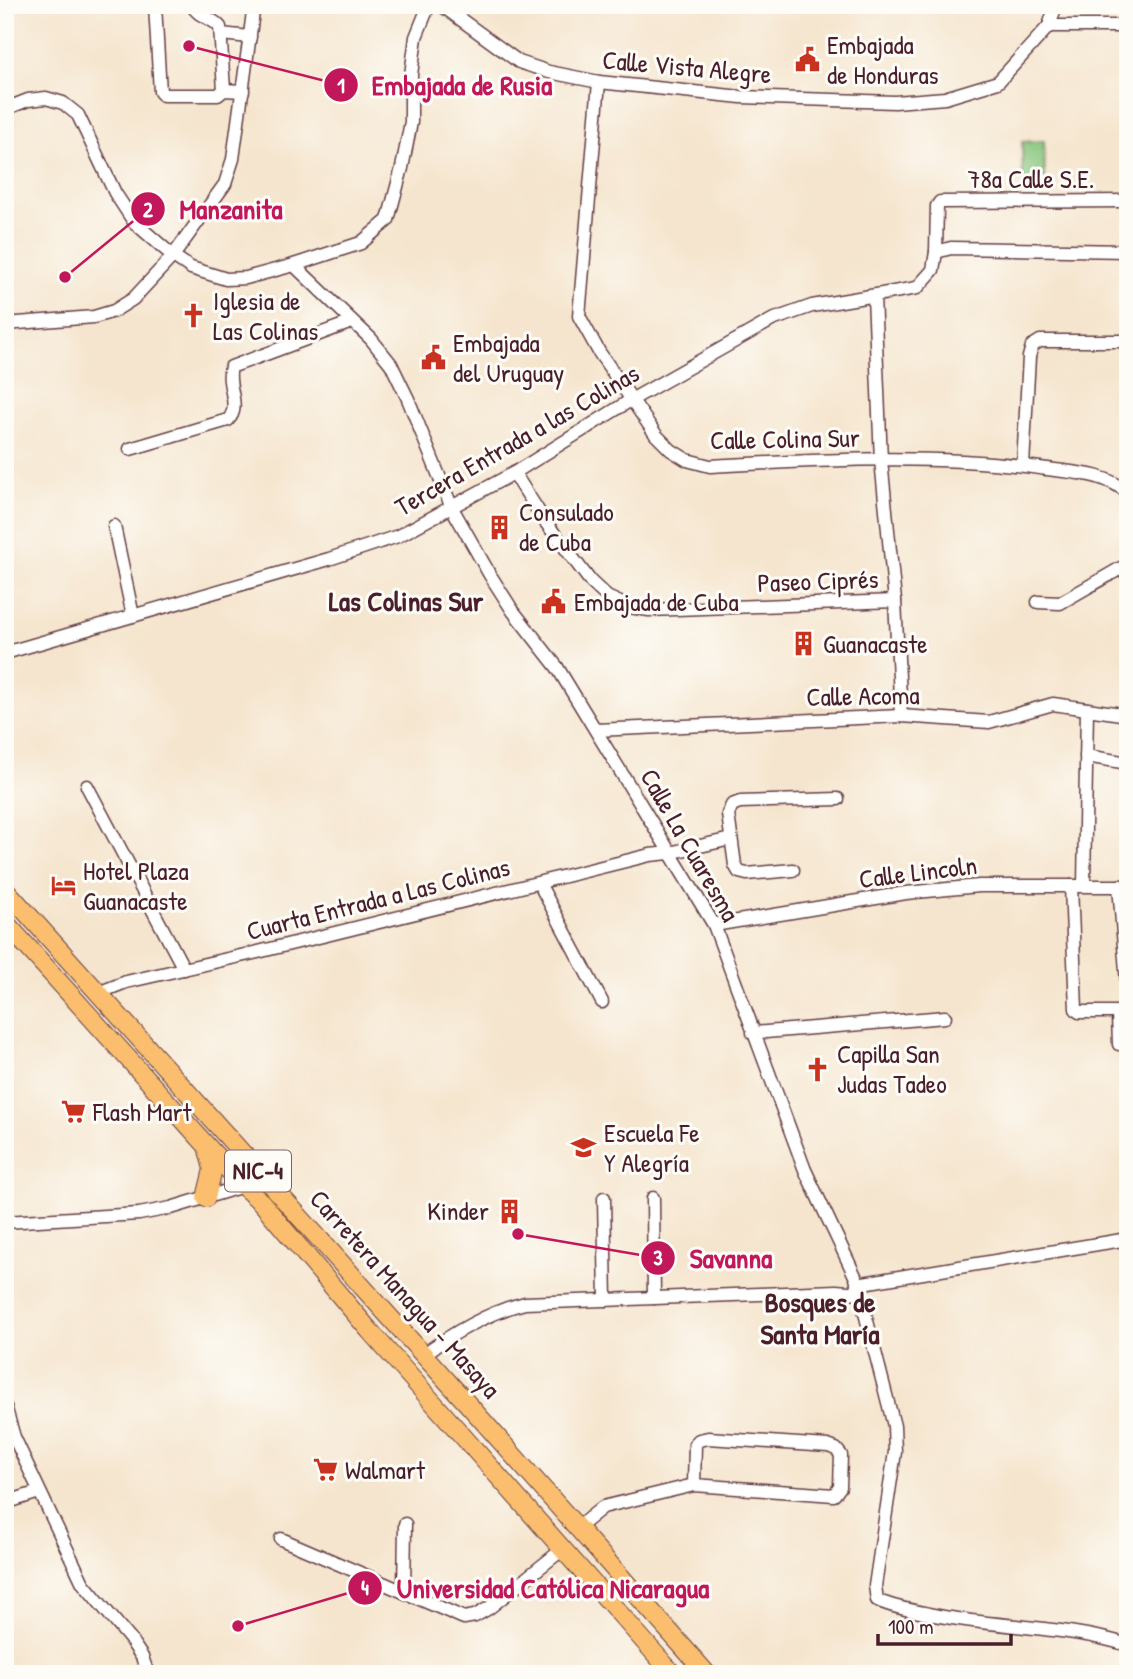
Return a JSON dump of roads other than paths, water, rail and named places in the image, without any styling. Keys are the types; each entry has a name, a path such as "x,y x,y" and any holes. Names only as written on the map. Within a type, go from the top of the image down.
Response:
{"highway":[{"name":"Carretera Managua - Masaya","path":"5,889 707,1674"},
{"name":"Carretera Managua - Masaya","path":"5,922 243,1186 262,1203 369,1330 673,1674"},
{"path":"208,1115 244,1171 243,1186 258,1187 275,1196 295,1217 303,1221"},
{"path":"203,1141 211,1157 213,1169 206,1198"},
{"path":"369,1330 381,1334 389,1332 389,1316"},
{"path":"396,1358 396,1342 410,1340"}],"street":[{"path":"155,5 160,92 170,96 218,95 224,90 243,91"},
{"path":"192,5 195,11 217,23 221,34 224,90"},
{"path":"5,324 94,317 114,311 133,299 173,256 225,184 233,159 254,5"},
{"path":"5,109 28,100 46,99 63,103 78,116 115,193 134,222 191,268 226,279 246,278 361,243 388,220 411,122 411,75 416,37 429,5"},
{"name":"Calle Vista Alegre","path":"441,5 519,62 549,72 598,82 741,97 895,102 945,98 998,82 1049,26"},
{"path":"1056,5 1049,26 1128,26"},
{"path":"221,34 250,37"},
{"name":"Calle Colina Sur","path":"598,82 579,316 598,352 646,417 656,435 671,450 687,460 710,466 958,459 1023,465 1088,474 1110,480 1128,493"},
{"name":"78a Calle S.E.","path":"937,206 940,202 1128,201"},
{"name":"Tercera Entrada a las Colinas","path":"5,653 329,559 398,536 514,473 631,400 772,320 812,306 918,288 933,270 937,206"},
{"path":"936,252 951,248 1128,251"},
{"name":"Calle La Cuaresma","path":"294,265 371,339 391,364 452,508 513,611 557,667 597,730 714,925 805,1170 859,1289 894,1426 895,1452 875,1586 877,1600 888,1606 957,1620 1097,1635 1128,1645"},
{"path":"874,296 881,460 895,601 901,716"},
{"path":"130,449 228,420 234,412 228,380 231,367 352,321"},
{"path":"1023,465 1028,357 1032,346 1040,341 1128,341"},
{"name":"Paseo Ciprés","path":"514,473 544,520 591,582 607,597 629,607 649,610 895,601"},
{"path":"114,526 133,616"},
{"path":"1038,602 1060,603 1128,565"},
{"name":"Calle Acoma","path":"597,730 901,716 989,722 1053,704 1128,715"},
{"path":"1087,709 1078,886 1076,1009 1079,1012 1116,1012 1119,1045 1128,1046"},
{"path":"1086,756 1128,763"},
{"path":"87,786 184,969"},
{"path":"793,870 747,874 739,872 735,865 728,814 732,805 740,802 838,799"},
{"name":"Cuarta Entrada a Las Colinas","path":"98,993 126,982 650,855 732,839"},
{"path":"539,883 602,1002"},
{"name":"Calle Lincoln","path":"714,925 905,894 979,886 1124,886"},
{"path":"1124,886 1128,995"},
{"path":"753,1032 945,1017"},
{"path":"5,1222 139,1214 243,1186"},
{"path":"604,1198 606,1300"},
{"path":"653,1198 654,1298"},
{"path":"424,1355 504,1308 525,1303 859,1289 1128,1239"},
{"path":"5,1406 14,1437 83,1583 130,1639 142,1657 146,1672"},
{"path":"577,1528 603,1507 694,1485 834,1495 840,1487 841,1455 828,1446 708,1438 695,1444 694,1485"},
{"path":"5,1503 39,1492"},
{"path":"404,1592 405,1524"},
{"path":"281,1539 464,1618 475,1616 489,1608 563,1549"}],"place":[{"name":"Embajada de Rusia","path":"189,46"},
{"name":"Embajada de Honduras","path":"807,60"},
{"name":"Manzanita","path":"65,277"},
{"name":"Iglesia de Las Colinas","path":"193,316"},
{"name":"Embajada del Uruguay","path":"433,358"},
{"name":"Consulado de Cuba","path":"499,527"},
{"name":"Embajada de Cuba","path":"554,602"},
{"name":"Guanacaste","path":"803,644"},
{"name":"Hotel Plaza Guanacaste","path":"63,886"},
{"name":"Capilla San Judas Tadeo","path":"817,1069"},
{"name":"Flash Mart","path":"73,1112"},
{"name":"Escuela Fe Y Alegría","path":"584,1148"},
{"name":"Kinder","path":"509,1211"},
{"name":"Savanna","path":"518,1234"},
{"name":"Walmart","path":"325,1470"},
{"name":"Universidad Católica Nicaragua","path":"238,1626"}],"district":[{"name":"Las Colinas Sur","path":"406,601"},
{"name":"Bosques de Santa María","path":"820,1318"}]}
